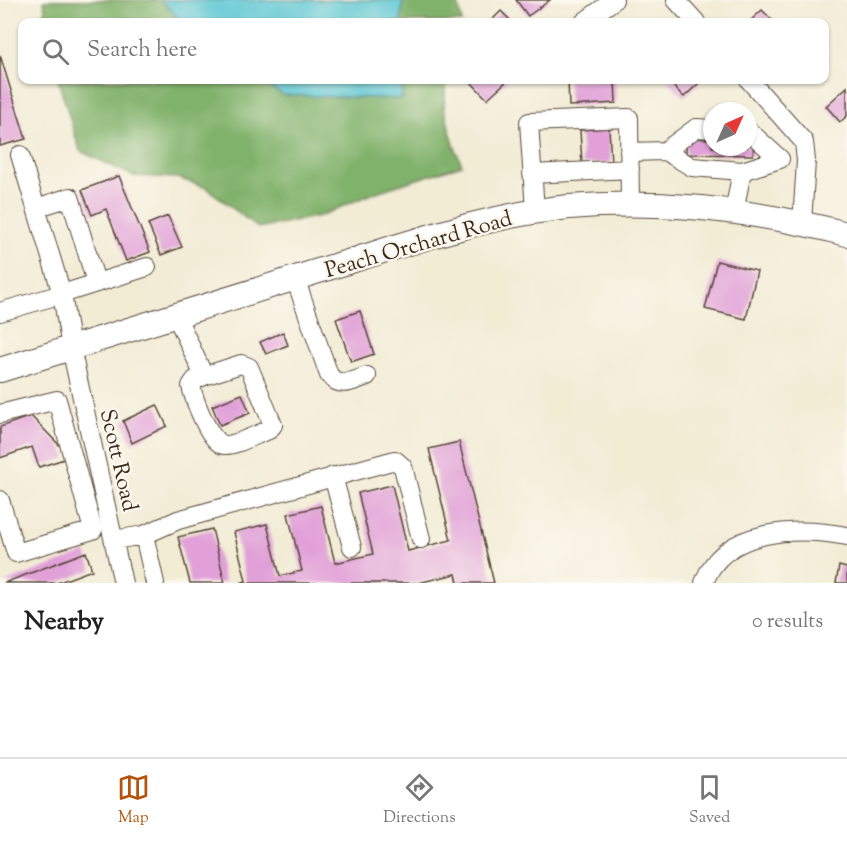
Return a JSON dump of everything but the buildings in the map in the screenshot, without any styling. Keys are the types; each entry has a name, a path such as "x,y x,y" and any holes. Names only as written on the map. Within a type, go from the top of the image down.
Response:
{"main road":[{"name":"Peach Orchard Road","path":"0,370 408,244 490,220 535,211 570,207 665,206 734,212 802,223 847,234"}],"street":[{"path":"589,18 614,0"},
{"path":"676,0 692,18"},
{"path":"753,84 804,142 806,161 802,223"},
{"path":"535,211 529,122 628,118 630,205"},
{"path":"532,174 629,161 665,151 696,128 703,128"},
{"path":"757,138 780,159"},
{"path":"665,151 692,167 742,171 780,159 806,161"},
{"name":"Scott Road","path":"20,155 62,294 71,348 123,583"},
{"path":"734,212 742,171"},
{"path":"36,208 70,197 96,282"},
{"path":"0,312 147,267"},
{"path":"295,278 329,375 335,382 342,384 367,376"},
{"path":"176,315 204,376"},
{"path":"241,364 249,367 273,425 269,430 228,445 220,445 212,439 191,386 195,380 204,376 241,364"},
{"path":"0,414 57,400 93,530 16,553 0,500"},
{"path":"114,540 144,535 178,520 395,460 403,467 421,539"},
{"path":"80,479 99,474"},
{"path":"333,476 352,548"},
{"path":"704,583 714,564 730,548 739,543 780,532 819,531 847,536"},
{"path":"144,535 155,583"}],"green space":[{"path":"44,0 457,0 461,18 46,18"},
{"path":"59,84 446,84 444,108 462,165 376,192 320,216 258,228 207,188 178,178 133,176 80,151"}],"water":[{"path":"161,0 403,0 401,18 178,18"},
{"path":"265,84 402,84 402,99 283,95"}]}
